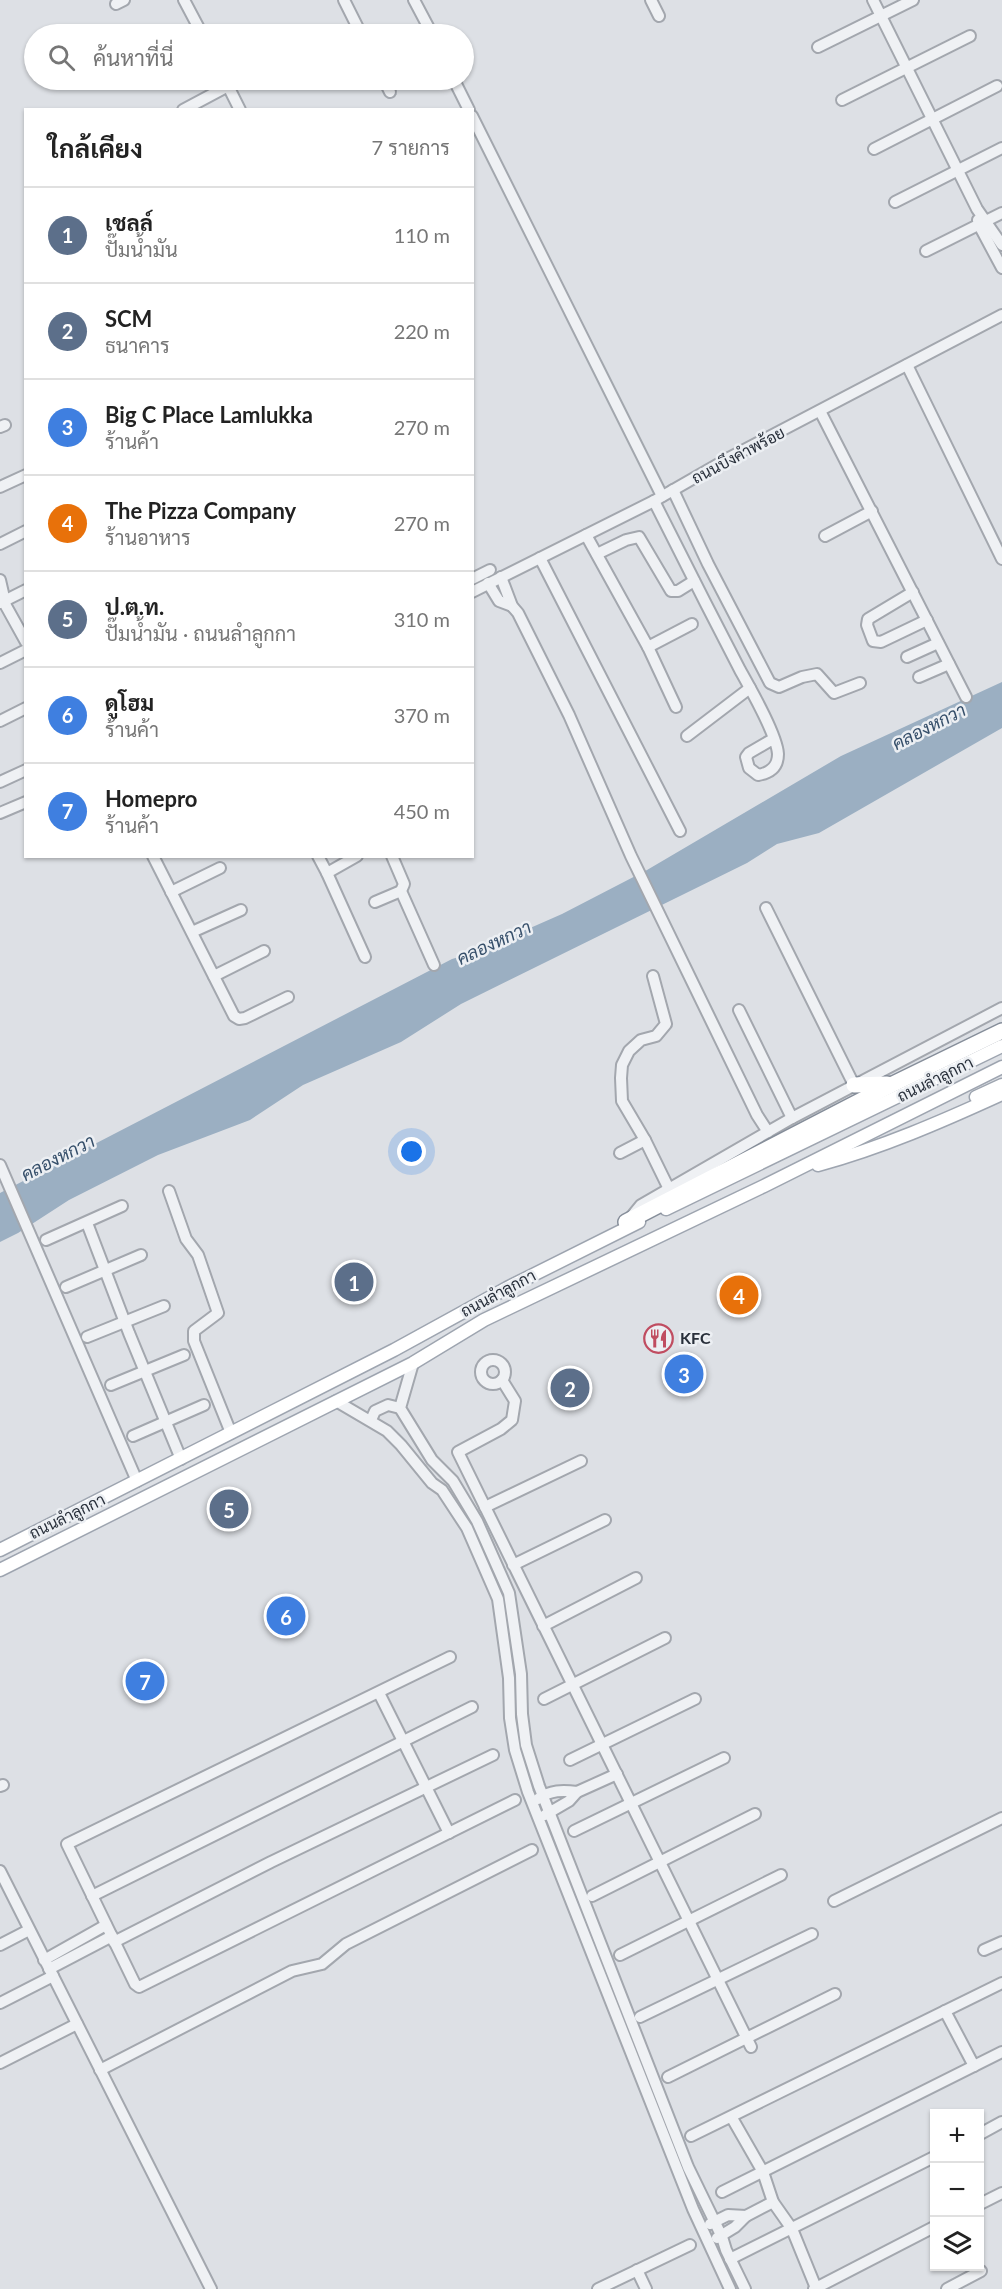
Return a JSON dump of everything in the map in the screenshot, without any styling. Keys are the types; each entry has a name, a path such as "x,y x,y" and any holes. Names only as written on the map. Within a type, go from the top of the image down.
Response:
{"highway":[{"path":"626,1222 893,1084 1002,1031"},
{"path":"854,1085 893,1084"}],"main road":[{"name":"ถนนลำลูกกา","path":"0,1550 394,1350 487,1298 1002,1046"},
{"name":"ถนนลำลูกกา","path":"0,1570 413,1363 484,1320 792,1172 1002,1067"},
{"path":"840,1159 1002,1085"},
{"path":"792,1172 840,1159 954,1116 1002,1094"},
{"path":"609,1237 626,1222"}],"street":[{"path":"184,0 194,24"},
{"path":"344,0 356,24"},
{"path":"414,0 427,24"},
{"path":"651,0 659,16"},
{"path":"873,0 977,209 1002,267"},
{"path":"818,47 913,0"},
{"path":"842,100 970,36"},
{"path":"874,149 997,86"},
{"path":"186,108 216,90"},
{"path":"230,90 239,108"},
{"path":"459,90 468,108"},
{"path":"477,135 658,498 694,581 750,688 773,739"},
{"path":"895,202 1002,148"},
{"path":"926,251 1002,213"},
{"path":"983,223 1002,245"},
{"name":"ถนนบึงคำพร้อย","path":"474,591 658,498 1002,315"},
{"path":"907,365 1002,559"},
{"path":"820,411 966,697"},
{"path":"0,487 24,476"},
{"path":"673,490 708,564 770,683 779,687 802,677 817,674 834,693 860,683"},
{"path":"825,536 872,511"},
{"path":"0,544 24,532"},
{"path":"586,535 648,647 676,707"},
{"path":"597,554 626,540 639,537 671,591 678,591 694,581"},
{"path":"540,558 680,831"},
{"path":"474,578 490,570"},
{"path":"501,577 512,606 518,613 569,715 664,925 768,1132"},
{"path":"0,580 2,601 24,639"},
{"path":"488,583 499,601 512,606"},
{"path":"2,601 24,591"},
{"path":"913,592 868,618 867,625 873,641 881,642 927,620"},
{"path":"648,647 692,624"},
{"path":"907,657 938,643"},
{"path":"0,663 24,651"},
{"path":"919,677 949,664"},
{"path":"687,736 750,688"},
{"path":"0,721 24,709"},
{"path":"0,782 24,771"},
{"path":"0,813 24,803"},
{"path":"154,858 234,1016 239,1019 260,1013 288,997"},
{"path":"319,858 365,957"},
{"path":"327,873 353,858"},
{"path":"375,902 401,891 404,884 393,858"},
{"path":"171,892 220,868"},
{"path":"401,891 434,965"},
{"path":"766,908 854,1085"},
{"path":"192,932 241,910"},
{"path":"214,976 264,951"},
{"path":"653,976 666,1024 656,1036 641,1040 629,1051 622,1065 622,1101 645,1140 669,1189"},
{"path":"626,1222 641,1205 792,1118 1002,1008"},
{"path":"739,1010 792,1118"},
{"path":"620,1153 645,1140"},
{"path":"0,1165 137,1481"},
{"path":"169,1191 186,1239 198,1255 216,1304 218,1313 194,1331 194,1341 231,1433"},
{"path":"46,1240 122,1206"},
{"path":"87,1223 124,1321 181,1459"},
{"path":"66,1287 141,1255"},
{"path":"87,1337 164,1306"},
{"path":"111,1385 184,1355"},
{"path":"400,1408 413,1363"},
{"path":"502,1380 515,1401 512,1420 501,1429 458,1452 749,2042"},
{"path":"336,1401 387,1431 432,1483 442,1490 467,1528 486,1568 498,1599 515,1750 532,1802 648,2096 730,2289"},
{"path":"133,1436 204,1405"},
{"path":"371,1420 375,1411 388,1405 400,1408 442,1471 453,1481 477,1521 496,1561 509,1593 518,1654 526,1745 543,1795 688,2167 745,2289"},
{"path":"401,1445 416,1435"},
{"path":"485,1507 580,1461"},
{"path":"432,1483 442,1471"},
{"path":"513,1565 605,1520"},
{"path":"543,1626 636,1578"},
{"path":"544,1700 665,1638"},
{"path":"506,1657 518,1654"},
{"path":"450,1657 68,1844 135,1984 139,1987 515,1800"},
{"path":"379,1693 449,1833"},
{"path":"570,1760 695,1699"},
{"path":"92,1896 472,1707"},
{"path":"0,2003 49,1968 111,1934 222,1886 493,1755"},
{"path":"574,1831 724,1758"},
{"path":"539,1818 569,1801 577,1792 616,1774"},
{"path":"532,1802 543,1795 563,1790 577,1792"},
{"path":"592,1896 755,1814"},
{"path":"834,1901 1002,1818"},
{"path":"100,2070 292,1971 322,1964 346,1944 532,1850"},
{"path":"620,1955 781,1875"},
{"path":"1,1877 211,2289"},
{"path":"0,1945 29,1930"},
{"path":"640,2017 812,1935"},
{"path":"984,1950 1002,1942"},
{"path":"594,1959 605,1954"},
{"path":"692,2136 1002,1983"},
{"path":"668,2077 749,2042 835,1994"},
{"path":"945,2011 974,2066"},
{"path":"0,2062 77,2024"},
{"path":"722,2192 1002,2052"},
{"path":"648,2096 659,2090"},
{"path":"732,2118 763,2172 773,2202 792,2229 815,2288 930,2229"},
{"path":"984,2132 1001,2126"},
{"path":"730,2259 930,2159"},
{"path":"984,2202 1002,2193"},
{"path":"709,2242 722,2237 746,2216 773,2202"},
{"path":"702,2227 728,2215 746,2216"},
{"path":"598,2289 690,2245"},
{"path":"637,2270 646,2289"},
{"path":"947,2289 981,2271"}],"water":[{"name":"คลองหกวา","path":"1002,682 1002,728 819,833 777,844 747,863 461,1004 401,1042 303,1085 250,1120 158,1155 69,1200 0,1242 0,1193 452,959 476,952 562,914 647,870 841,756"}],"place":[{"name":"เชลล์","path":"354,1282"},
{"name":"The Pizza Company","path":"739,1295"},
{"name":"KFC","path":"659,1338"},
{"name":"Big C Place Lamlukka","path":"684,1374"},
{"name":"SCM","path":"570,1388"},
{"name":"ป.ต.ท.","path":"229,1509"},
{"name":"ดูโฮม","path":"286,1616"},
{"name":"Homepro","path":"145,1681"}]}
